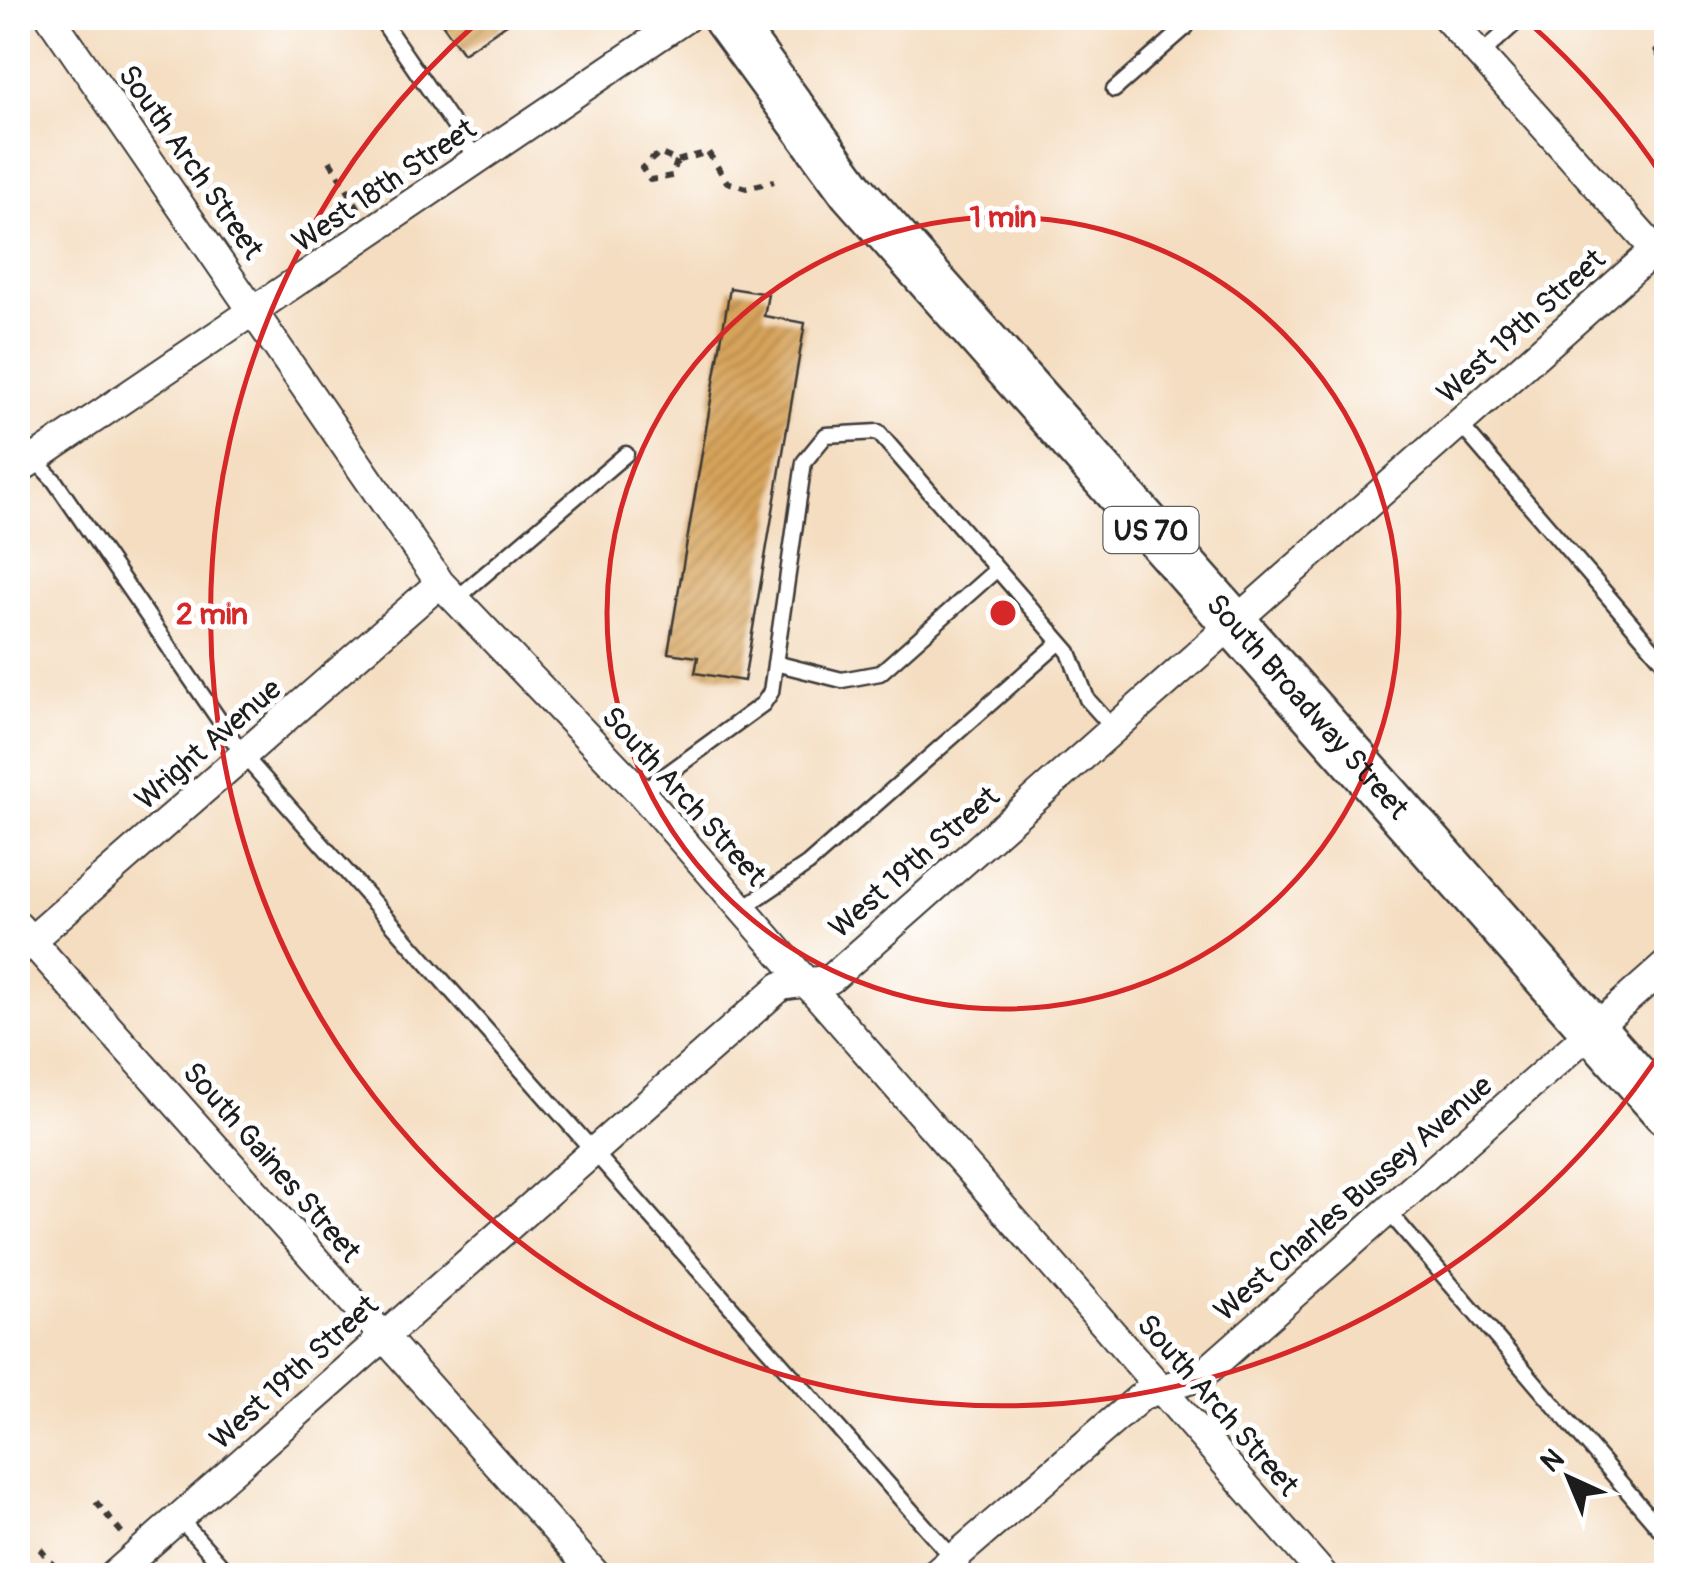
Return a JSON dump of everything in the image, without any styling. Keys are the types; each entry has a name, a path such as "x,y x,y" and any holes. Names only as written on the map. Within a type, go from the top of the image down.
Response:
{"main road":[{"name":"South Broadway Street","path":"726,18 852,191 1666,1112"}],"street":[{"name":"South Arch Street","path":"51,18 448,591 642,793 1324,1576"},
{"name":"West 18th Street","path":"23,457 254,310 686,18"},
{"path":"1447,18 1661,257"},
{"name":"West 19th Street","path":"112,1576 781,986 831,979 1460,424 1661,257"},
{"name":"Wright Avenue","path":"22,940 448,591"},
{"name":"South Gaines Street","path":"22,940 597,1576"},
{"name":"West Charles Bussey Avenue","path":"953,1569 1143,1395 1201,1376 1666,965"}],"lane":[{"path":"380,18 478,161"},
{"path":"1114,90 1186,28 1190,18"},
{"path":"1480,55 1521,18"},
{"path":"1460,424 1666,664"},
{"path":"642,793 764,704 771,692 804,462 826,434 878,432 1060,642 1087,698 1114,729"},
{"path":"448,591 626,454"},
{"path":"23,457 54,480 244,756 595,1150 953,1569"},
{"path":"775,663 842,680 880,673 997,569"},
{"path":"742,908 808,864 1060,642"},
{"path":"1388,1211 1666,1536"},
{"path":"179,1518 231,1576"}],"path":[{"path":"1610,29 1626,18"},
{"path":"1663,70 1655,48 1666,38"},
{"path":"676,160 668,180 650,180 642,168 659,153 676,160 708,152 726,182 746,188 774,181"},
{"path":"330,162 373,231"},
{"path":"40,1549 58,1571"}],"building":[{"path":"438,18 516,18 463,53"},
{"path":"730,288 768,294 764,316 805,323 744,681 695,673 698,657 668,653"}]}
